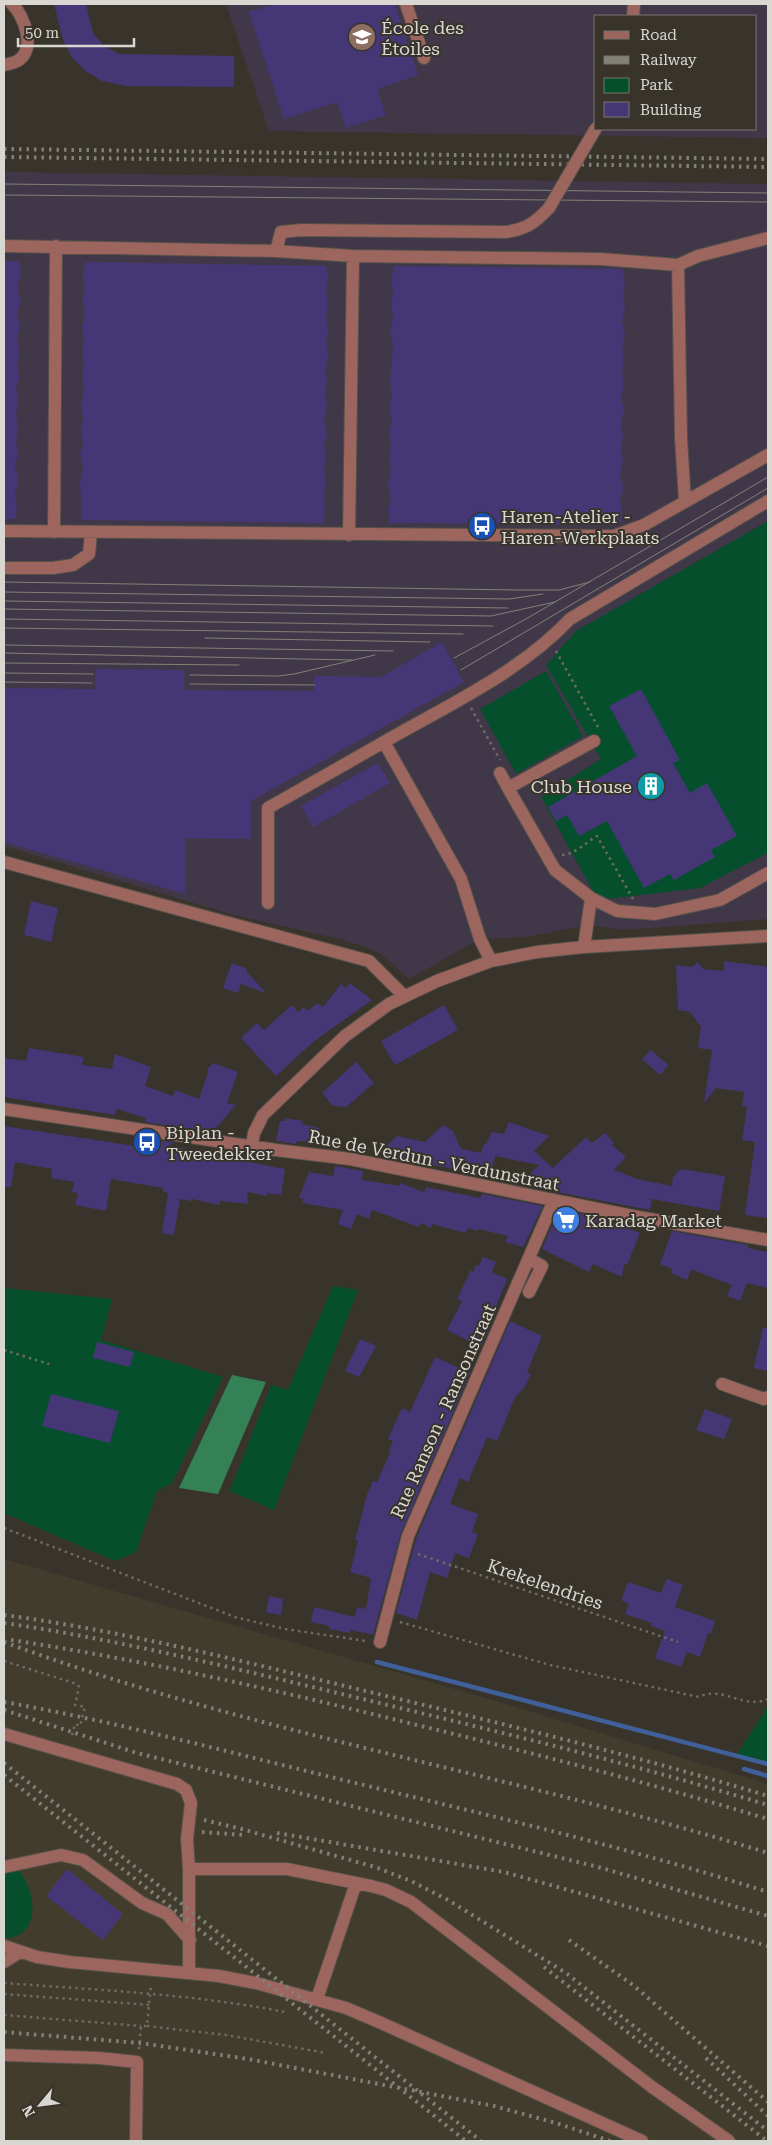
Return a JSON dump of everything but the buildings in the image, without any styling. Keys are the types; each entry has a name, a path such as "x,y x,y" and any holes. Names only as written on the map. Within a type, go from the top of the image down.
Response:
{"street":[{"path":"4,65 19,60 25,52 28,35 18,9 12,4"},
{"path":"406,4 424,58"},
{"path":"276,251 281,232 310,230 506,232 523,229 540,218 549,208 595,130"},
{"path":"4,246 276,251 353,256 601,259 678,265 698,256 768,238"},
{"path":"54,532 56,246"},
{"path":"349,535 353,256"},
{"path":"678,265 685,502"},
{"path":"4,531 614,536 644,525 768,455"},
{"path":"268,903 268,808 525,660 549,641 570,619 768,501"},
{"path":"4,568 53,568 73,565 89,554 91,532"},
{"path":"508,788 594,741"},
{"path":"384,742 461,879 480,939 491,961"},
{"path":"500,773 555,870 590,898 617,911 655,914 720,900 768,873"},
{"path":"4,862 369,960 403,995"},
{"path":"584,947 590,898"},
{"path":"252,1146 254,1133 263,1115 345,1036 403,995 491,961 537,952 584,947 768,936"},
{"name":"Rue de Verdun - Verdunstraat","path":"4,1109 252,1146 350,1158 554,1200 768,1240"},
{"name":"Rue Ranson - Ransonstraat","path":"380,1642 408,1536 554,1200"},
{"path":"529,1259 542,1266 529,1292"},
{"path":"722,1384 764,1399 768,1397"},
{"path":"4,1734 182,1786 190,1796 187,1839 189,1869 189,1973"},
{"path":"4,1867 61,1856 83,1860 142,1903 167,1914 190,1940"},
{"path":"189,1869 288,1869 386,1890 411,1902 652,2087 730,2141"},
{"path":"316,1999 356,1883"},
{"path":"4,1946 37,1958 189,1973 256,1983 346,2008 642,2141"},
{"path":"4,1962 20,1952"},
{"path":"4,2055 99,2058 137,2062 136,2141"}],"path":[{"path":"558,655 603,735 594,741"},
{"path":"4,1350 50,1364"},
{"path":"4,1528 235,1617 285,1629 380,1642"},
{"name":"Krekelendries","path":"404,1549 678,1642"},
{"path":"396,1621 550,1665 699,1698 706,1694 719,1694 752,1703 768,1699"},
{"path":"4,1660 76,1684 79,1687 75,1705 85,1707 80,1726 75,1724 70,1746"},
{"path":"4,1983 150,1992 218,2000 285,2012"},
{"path":"147,2026 150,1992"},
{"path":"4,1994 150,2005"},
{"path":"4,2016 147,2026 226,2035 326,2053"},
{"path":"137,2062 141,2026"}],"shaded area":[{"path":"226,4 768,4 768,138 269,131"},
{"path":"4,172 768,184 768,919 623,930 588,925 526,937 480,939 409,979 380,953 366,947 340,939 234,915 4,846"},
{"path":"4,1559 496,1701 768,1784 768,2141 4,2141"}],"green space":[{"path":"768,521 768,853 700,888 598,900 541,797 601,759 546,665 576,631"},
{"path":"546,671 583,736 516,774 480,709"},
{"path":"333,1286 358,1290 274,1510 230,1491 271,1385 288,1390"},
{"path":"4,1288 112,1299 101,1340 223,1377 172,1483 157,1491 136,1552 115,1561 4,1513"},
{"path":"232,1375 266,1382 218,1494 179,1488"},
{"path":"768,1706 768,1766 737,1754"},
{"path":"18,1870 29,1889 32,1900 30,1922 25,1930 16,1936 4,1938 4,1873"}],"waterway":[{"path":"377,1662 768,1764"},
{"path":"744,1769 768,1776"}],"tram line":[{"path":"4,184 768,193"},
{"path":"4,195 768,202"},
{"path":"454,658 526,619 768,477"},
{"path":"461,670 768,488"},
{"path":"4,582 517,590 559,590 590,582"},
{"path":"4,592 509,599 543,594"},
{"path":"4,601 508,608"},
{"path":"4,609 491,616 555,602"},
{"path":"4,619 493,626"},
{"path":"4,628 463,634"},
{"path":"205,638 430,642"},
{"path":"4,645 393,651"},
{"path":"4,653 352,660"},
{"path":"190,675 279,676 375,655"},
{"path":"4,663 239,665"},
{"path":"4,673 93,674"},
{"path":"4,682 92,683"},
{"path":"190,684 315,685"}],"railway":[{"path":"4,149 768,159"},
{"path":"4,157 768,167"},
{"path":"4,1615 99,1630 241,1661 576,1742 768,1796"},
{"path":"4,1623 142,1648 279,1679 570,1750 768,1805"},
{"path":"11,1640 166,1667 319,1701 508,1747 768,1819"},
{"path":"4,1642 98,1674 193,1703 288,1729 673,1825 768,1853"},
{"path":"4,1702 130,1728 501,1818 662,1860 768,1892"},
{"path":"4,1710 137,1753 598,1867 768,1916"},
{"path":"4,1763 481,2141"},
{"path":"4,1775 466,2141"},
{"path":"204,1820 375,1867 411,1881 448,1900 566,1973 768,2131"},
{"path":"202,1832 244,1835"},
{"path":"277,1833 504,1872 768,1946"},
{"path":"569,1940 633,1985 768,2102"},
{"path":"544,1967 767,2141"},
{"path":"4,2032 140,2043 248,2059 494,2106 556,2123 610,2141"},
{"path":"706,2058 768,2116"}],"place":[{"name":"École des Étoiles","path":"362,37"},
{"name":"Haren-Atelier - Haren-Werkplaats","path":"482,526"},
{"name":"Club House","path":"651,786"},
{"name":"Biplan - Tweedekker","path":"147,1142"},
{"name":"Karadag Market","path":"566,1220"}]}
